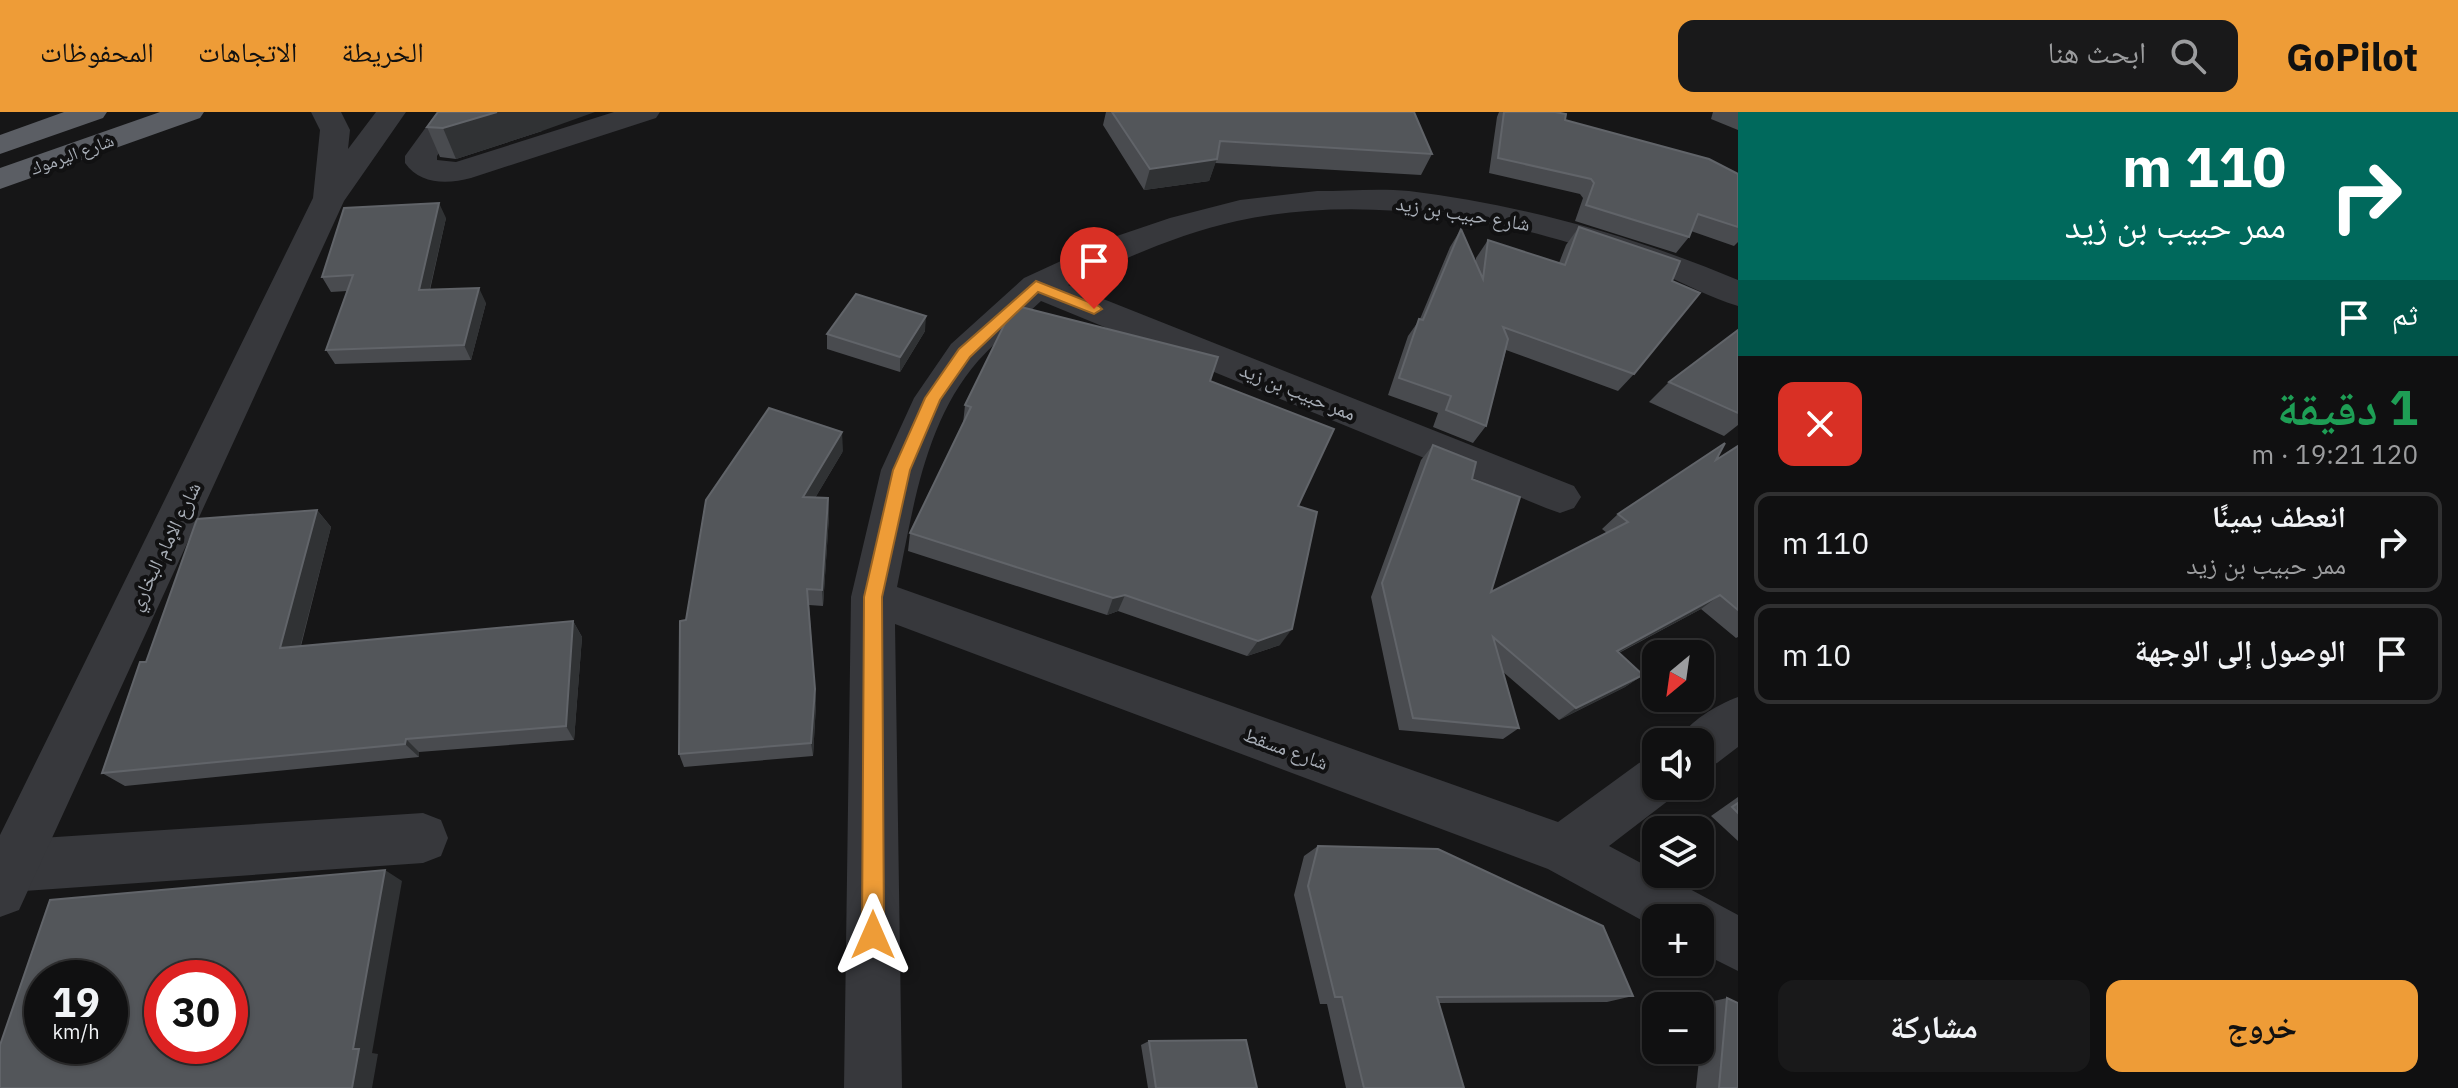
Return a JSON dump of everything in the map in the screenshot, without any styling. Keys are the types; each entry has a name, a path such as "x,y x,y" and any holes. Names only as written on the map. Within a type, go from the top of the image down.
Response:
{"highway":[{"name":"شارع اليرموك","path":"0,145 92,112"},
{"name":"شارع اليرموك","path":"0,179 189,112"}],"street":[{"name":"شارع الإمام البخاري","path":"326,112 335,130 328,200"},
{"name":"شارع الإمام البخاري","path":"5,879 328,200 391,112"},
{"path":"452,112 421,156 421,163 436,172 460,171 645,112"},
{"name":"شارع حبيب بن زيد","path":"873,1088 873,597 901,470 933,398 964,353 1036,286 1123,246 1182,225 1240,210 1317,201 1406,201 1522,220 1584,236 1671,265 1738,294"},
{"name":"ممر حبيب بن زيد","path":"1036,286 1560,497"},
{"name":"شارع مسقط","path":"873,597 1563,849 1664,904"},
{"path":"1714,737 1738,719"},
{"path":"1563,849 1642,790"},
{"path":"5,879 423,838"},
{"path":"1714,931 1738,944"}],"building":[{"path":"438,112 497,112 443,128 427,127"},
{"path":"1112,112 1414,112 1432,154 1220,141 1217,159 1150,169"},
{"path":"1504,112 1566,114 1565,120 1709,159 1738,174 1738,227 1698,214 1689,237 1586,205 1594,183 1591,179 1498,158"},
{"path":"439,203 419,290 479,288 464,345 326,350 353,275 322,277 344,208"},
{"path":"1579,227 1680,261 1672,281 1700,293 1634,374 1503,327 1508,339 1486,426 1446,410 1451,396 1399,378 1419,319 1423,320 1461,229 1483,279 1488,240 1565,265"},
{"path":"856,294 926,316 900,357 827,334"},
{"path":"1021,307 1218,357 1210,381 1334,429 1298,506 1317,512 1292,629 1258,641 1125,595 1113,598 910,533 971,407 965,405 1007,319"},
{"path":"1738,330 1738,413 1669,382"},
{"path":"769,408 842,432 803,497 828,498 822,590 807,589 815,689 811,743 679,754 680,621 686,620 706,500"},
{"path":"1725,443 1716,460 1738,446 1738,610 1720,595 1617,651 1642,675 1576,708 1493,637 1519,728 1413,718 1382,583 1433,445 1476,462 1472,479 1520,497 1491,592 1628,522 1618,514"},
{"path":"317,510 280,648 573,621 566,726 406,739 405,744 102,773 140,662 146,662 197,519"},
{"path":"1318,846 1438,849 1603,926 1633,996 1437,997 1464,1088 1364,1088 1342,997 1335,997 1308,886"},
{"path":"385,870 353,1049 359,1049 352,1088 0,1088 0,1045 24,975 24,1064 128,1064 128,960 29,960 50,900"},
{"path":"1727,998 1738,1003 1738,1088 1719,1088"},
{"path":"1246,1040 1257,1088 1156,1088 1149,1041"}],"route":[{"path":"873,935 873,597 901,470 933,398 964,353 1036,286 1094,309"}]}
